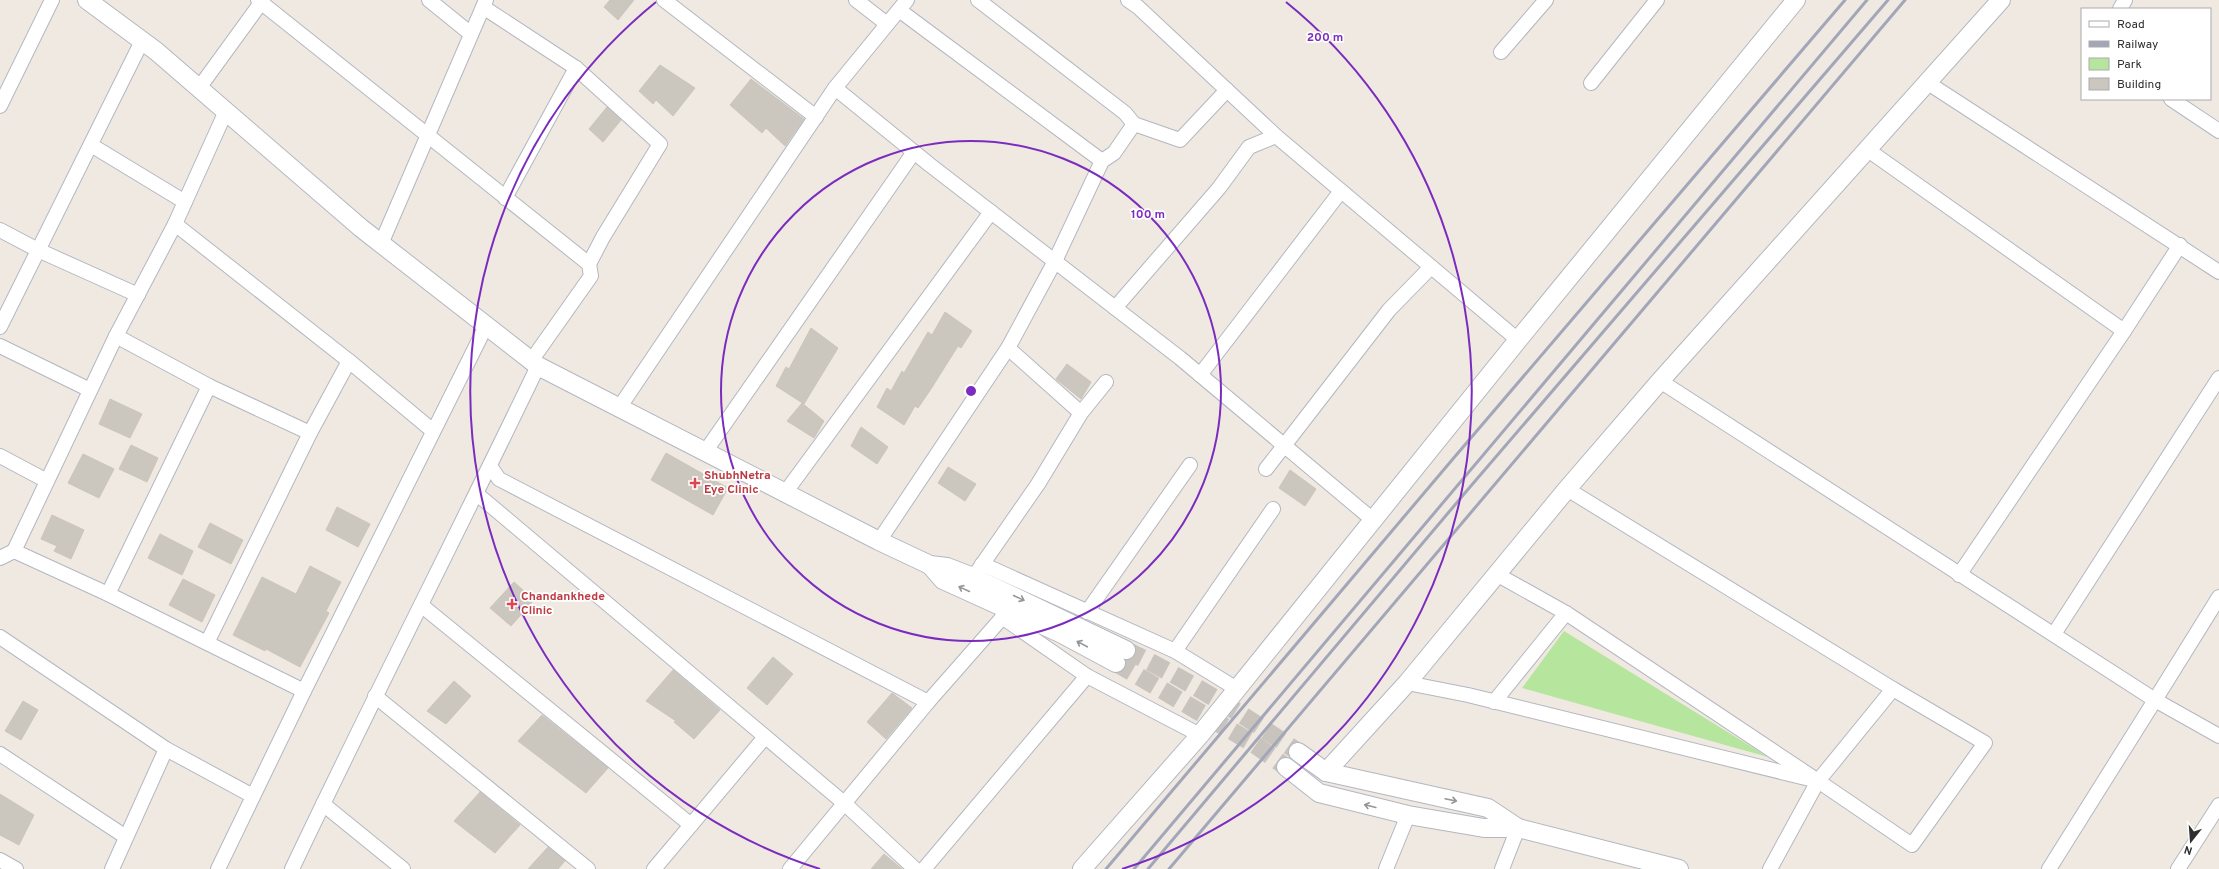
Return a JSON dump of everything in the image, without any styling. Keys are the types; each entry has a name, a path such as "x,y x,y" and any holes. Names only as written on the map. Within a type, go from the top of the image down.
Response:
{"street":[{"path":"0,106 52,0"},
{"path":"87,0 142,41 199,88 381,244 534,364 879,541 930,565 978,570 1086,612 1176,651 1237,689"},
{"path":"429,0 471,34"},
{"path":"664,0 816,117"},
{"path":"856,0 887,24"},
{"path":"978,0 1125,113 1134,124 1180,140 1227,90"},
{"path":"1128,0 1138,7 1276,136 1518,340"},
{"path":"1501,52 1546,0"},
{"path":"1591,83 1657,0"},
{"path":"1326,772 1407,683 1498,575 1567,489 1660,381 2001,0"},
{"path":"199,88 260,1 589,264"},
{"path":"1082,869 1200,735 1791,2"},
{"path":"292,869 375,696 477,494 534,364 590,276 589,264 603,237 660,144 576,68 484,3 381,244"},
{"path":"619,408 835,88 903,5 1102,161"},
{"path":"0,326 142,41"},
{"path":"506,198 576,68"},
{"path":"1928,83 2180,245 2219,272"},
{"path":"835,88 914,152 1200,375 1373,520"},
{"path":"2172,100 2219,131"},
{"path":"0,558 14,551 116,336 175,224 226,112"},
{"path":"879,541 1008,348 1055,261 1102,161 1114,153 1134,124"},
{"path":"1115,308 1219,188 1249,146 1276,136"},
{"path":"91,145 185,202"},
{"path":"1868,150 2124,331"},
{"path":"705,452 914,152"},
{"path":"1200,375 1341,191"},
{"path":"785,493 991,212"},
{"path":"175,224 349,361 432,431"},
{"path":"0,230 38,250 138,295"},
{"path":"1958,575 2124,331 2180,245"},
{"path":"1266,469 1389,310 1431,267"},
{"path":"218,869 432,431 486,326"},
{"path":"116,336 209,386 310,433"},
{"path":"0,346 90,390"},
{"path":"1008,348 1081,413"},
{"path":"207,643 310,433 349,361"},
{"path":"2054,634 2219,378"},
{"path":"1660,381 1958,575 2054,634 2155,700 2219,736"},
{"path":"978,570 1038,484 1081,413 1106,382"},
{"path":"108,594 209,386"},
{"path":"0,456 47,480"},
{"path":"1086,612 1190,465"},
{"path":"490,466 499,479 928,702"},
{"path":"1498,575 1566,613 1912,845 1985,743 1893,689 1567,489"},
{"path":"477,494 844,803 915,869"},
{"path":"1176,651 1273,509"},
{"path":"14,551 108,594 304,691"},
{"path":"930,565 943,580 1121,656"},
{"path":"978,570 1000,605 1087,676 1200,735"},
{"path":"2049,869 2219,597"},
{"path":"421,604 691,825"},
{"path":"790,869 928,702 1000,605"},
{"path":"1494,702 1566,613"},
{"path":"0,638 166,749 253,796"},
{"path":"924,869 1087,676"},
{"path":"1407,683 1468,695 1818,782"},
{"path":"1770,869 1818,782 1893,689"},
{"path":"375,696 588,869"},
{"path":"654,869 765,737"},
{"path":"112,869 166,749"},
{"path":"1298,752 1326,772 1488,808 1518,828"},
{"path":"0,754 126,837"},
{"path":"1286,767 1319,793 1408,816 1484,828 1518,828 1677,869"},
{"path":"323,804 403,869"},
{"path":"2178,869 2219,805"},
{"path":"1386,869 1408,816"},
{"path":"1502,869 1518,828"},
{"path":"0,860 16,869"}],"green space":[{"path":"1564,631 1768,757 1522,688"}],"building":[{"path":"610,0 634,0 618,20 604,7"},
{"path":"660,65 695,88 673,116 656,100 653,104 639,91"},
{"path":"751,79 804,119 785,146 766,128 762,133 730,105"},
{"path":"607,107 621,120 603,142 589,129"},
{"path":"945,312 972,331 961,348 958,346 931,389 918,408 915,406 904,425 877,407 887,388 891,391 902,371 904,373 928,332 932,335"},
{"path":"811,328 838,348 804,404 776,386 786,367 789,369"},
{"path":"1067,364 1091,382 1081,399 1056,379"},
{"path":"110,399 142,414 130,438 99,424"},
{"path":"802,403 824,421 814,438 787,421"},
{"path":"861,427 888,447 877,464 851,446"},
{"path":"131,445 158,458 147,482 119,469"},
{"path":"666,453 728,488 713,515 651,480"},
{"path":"83,454 114,469 99,498 68,483"},
{"path":"948,467 976,484 965,501 938,483"},
{"path":"1290,470 1316,489 1305,506 1279,488"},
{"path":"337,507 370,524 358,547 326,530"},
{"path":"52,515 84,530 71,559 54,551 57,546 41,539"},
{"path":"210,523 243,540 231,564 198,547"},
{"path":"160,534 193,551 182,575 148,558"},
{"path":"310,566 341,582 326,611 329,613 300,667 266,649 265,651 233,635 262,577 296,594"},
{"path":"183,579 215,595 202,622 169,605"},
{"path":"514,582 534,600 511,626 490,608"},
{"path":"773,657 793,674 767,705 747,688"},
{"path":"673,670 720,710 694,739 674,722 676,721 646,701"},
{"path":"454,681 471,696 446,724 427,711"},
{"path":"892,693 912,708 886,739 867,722"},
{"path":"23,701 38,710 21,740 5,731"},
{"path":"542,715 608,768 586,793 518,741"},
{"path":"480,792 520,825 495,853 454,821"},
{"path":"0,794 34,815 19,845 0,835"},
{"path":"548,847 565,861 558,869 528,869"},
{"path":"884,854 902,869 871,869"}],"tunnel":[{"path":"1126,650 1214,698 1298,752"},
{"path":"1116,663 1254,744 1286,767"}],"railway":[{"path":"1106,869 1452,460 1845,0"},
{"path":"1134,869 1867,0"},
{"path":"1148,869 1470,487 1888,0"},
{"path":"1169,869 1905,0"}],"place":[{"name":"ShubhNetra Eye Clinic","path":"695,483"},
{"name":"Chandankhede Clinic","path":"512,604"}]}
